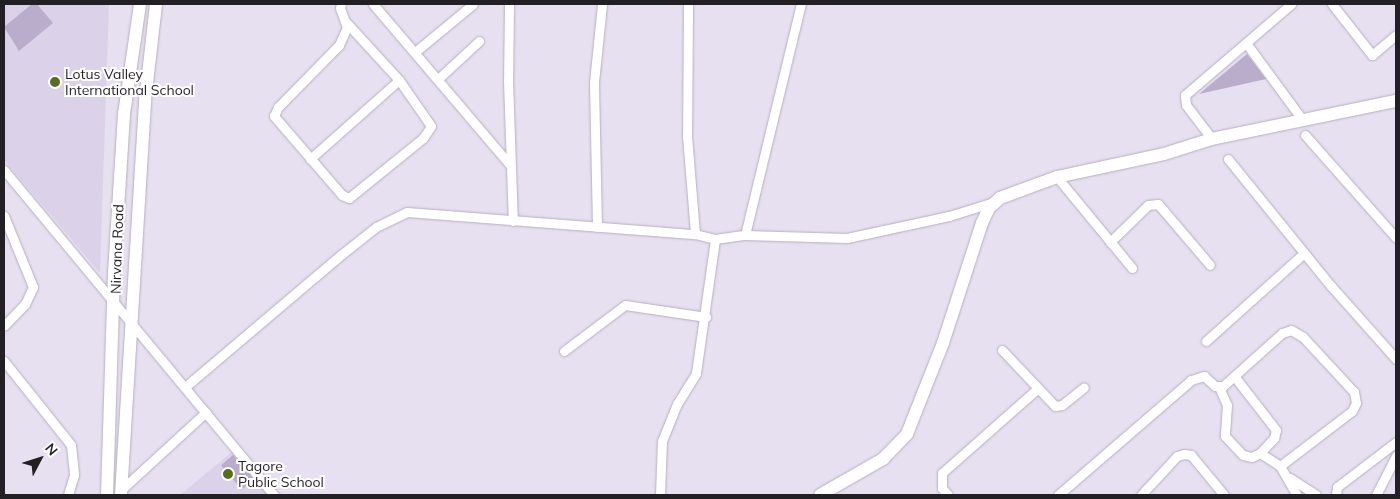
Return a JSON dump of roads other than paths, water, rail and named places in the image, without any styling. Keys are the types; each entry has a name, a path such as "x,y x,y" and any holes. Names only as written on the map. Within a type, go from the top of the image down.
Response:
{"main road":[{"name":"Nirvana Road","path":"107,495 115,300 114,274 124,114 140,4"},
{"name":"Nirvana Road","path":"121,493 146,92 156,4"},
{"path":"820,495 883,459 907,434 943,342 982,223 994,202 1009,193 1058,177 1164,154 1212,139 1301,118 1396,101"}],"street":[{"path":"341,4 346,33 332,54 274,112 277,122 342,195 349,198 423,138 431,126 429,120 398,80 345,21"},
{"path":"373,4 510,165"},
{"path":"415,52 473,4"},
{"path":"509,4 510,165 513,221"},
{"path":"597,227 594,82 602,4"},
{"path":"688,4 687,136 694,234"},
{"path":"745,235 801,4"},
{"path":"1212,139 1186,105 1185,95 1292,4"},
{"path":"1332,4 1372,55 1396,35"},
{"path":"438,79 479,41"},
{"path":"1246,43 1301,118"},
{"path":"310,159 398,80"},
{"path":"1305,135 1396,238"},
{"path":"1228,159 1304,253 1396,358"},
{"path":"4,170 115,300 274,495"},
{"path":"1058,177 1132,268"},
{"path":"185,387 342,254 394,217 420,211 513,221 694,234 714,239 745,235 859,237 949,216 994,202"},
{"path":"1110,242 1148,205 1158,204 1210,265"},
{"path":"4,216 33,287 25,304 4,326"},
{"path":"660,495 662,441 677,404 696,373 706,317 714,239"},
{"path":"1206,341 1304,253"},
{"path":"564,351 625,305 706,317"},
{"path":"1219,387 1282,333 1291,330 1303,337 1354,392 1356,403 1352,411 1280,466"},
{"path":"1002,350 1050,403 1059,406 1084,387"},
{"path":"4,361 70,445 74,475 68,495"},
{"path":"1058,495 1191,380 1204,376 1219,387 1227,405 1225,436 1243,455 1252,457 1260,453 1274,438 1276,430 1234,376"},
{"path":"948,495 942,488 942,474 1037,389"},
{"path":"121,493 206,412"},
{"path":"1336,495 1337,487 1396,442"},
{"path":"1260,453 1280,466 1290,478 1298,495 1306,487"},
{"path":"1141,495 1177,456 1184,454 1191,455 1224,495"},
{"path":"1376,495 1396,456"},
{"path":"1290,478 1316,495"}],"place":[{"name":"Lotus Valley International School","path":"55,82"},
{"name":"Tagore Public School","path":"228,474"}]}
